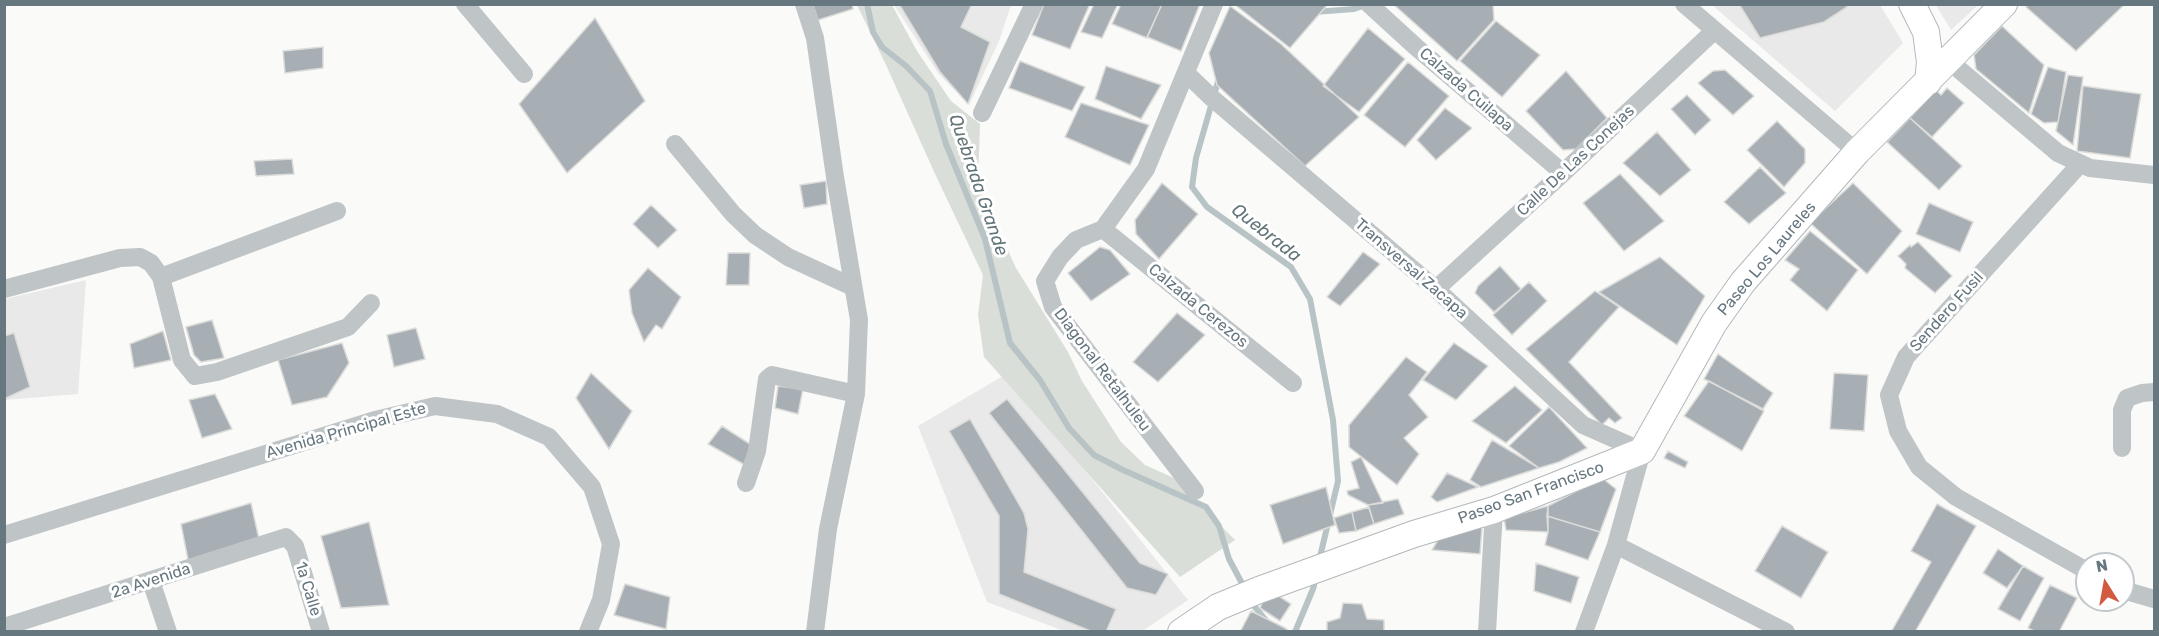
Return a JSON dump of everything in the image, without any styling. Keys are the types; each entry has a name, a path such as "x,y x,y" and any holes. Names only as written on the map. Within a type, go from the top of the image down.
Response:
{"street":[{"path":"465,4 524,74"},
{"path":"804,4 815,38 859,320 856,394 828,530 815,632"},
{"path":"982,112 1034,4"},
{"path":"1103,229 1146,169 1214,4"},
{"name":"Calzada Cuilapa","path":"1369,4 1563,173"},
{"path":"1683,4 1857,152"},
{"path":"1912,4 1926,32 1930,62 1928,82"},
{"name":"Paseo Los Laureles","path":"1584,632 1616,545 1642,451 1714,323 1737,290 1857,152 2004,4"},
{"name":"Calle De Las Conejas","path":"1436,289 1714,31"},
{"path":"1926,32 1940,44 1947,46 1968,41"},
{"path":"1949,61 2058,153 2090,168 2154,175"},
{"name":"Transversal Zacapa","path":"1187,74 1212,98 1436,289 1583,425 1642,451"},
{"path":"675,144 733,214 755,235 788,257 854,287"},
{"name":"Sendero Fusil","path":"2075,564 1956,496 1919,467 1898,431 1889,395 1906,357 2080,164"},
{"path":"161,277 337,212"},
{"name":"Calzada Cerezos","path":"1103,229 1293,383"},
{"name":"Diagonal Retalhuleu","path":"1103,229 1076,240 1060,257 1045,281 1053,307 1195,491"},
{"path":"4,289 120,258 140,257 151,263 161,277 182,360 195,376 217,372 348,327 371,303"},
{"path":"746,483 756,451 767,379 772,375 856,394"},
{"path":"2122,448 2122,410 2127,398 2154,392"},
{"name":"Avenida Principal Este","path":"4,535 375,420 435,406 497,414 549,437 592,487 612,544 602,600 588,632"},
{"name":"Paseo San Francisco","path":"1159,632 1255,577 1298,561 1326,560 1494,510 1642,451"},
{"path":"1487,632 1494,510"},
{"name":"2a Avenida","path":"4,627 286,537 295,546"},
{"path":"1616,545 1786,632"},
{"name":"1a Calle","path":"295,546 321,632"},
{"path":"151,581 168,632"},
{"path":"2135,593 2154,599"},
{"name":"Paseo San Francisco","path":"1181,632 1215,601"}],"shaded area":[{"path":"857,5 892,5 917,51 951,101 980,124 978,185 1016,268 1068,352 1082,381 1121,442 1145,465 1174,478 1235,540 1180,577 984,357 978,315 983,275"},
{"path":"894,5 1011,5 999,41 969,105 938,73"},
{"path":"1712,5 1880,5 1903,43 1835,111"},
{"path":"1936,5 1978,5 1951,30"},
{"path":"86,280 78,394 5,400 5,299"},
{"path":"1008,373 1188,600 1141,632 1064,631 987,602 918,426"}],"building":[{"path":"852,4 853,9 818,20 813,5"},
{"path":"899,4 972,4 961,27 990,42 968,104 940,72"},
{"path":"1044,4 1090,4 1070,49 1032,35"},
{"path":"1094,4 1118,4 1102,38 1081,32"},
{"path":"1121,4 1162,4 1147,38 1112,24"},
{"path":"1162,4 1200,4 1181,51 1147,37"},
{"path":"1234,4 1328,4 1290,48"},
{"path":"1393,4 1493,4 1494,20 1457,61"},
{"path":"1739,4 1846,4 1847,7 1824,22 1760,38"},
{"path":"2029,4 2125,4 2076,51 2026,7"},
{"path":"1230,6 1281,44 1359,117 1305,166 1217,85 1209,53"},
{"path":"595,18 645,101 567,173 519,104"},
{"path":"1496,21 1540,55 1502,97 1460,61"},
{"path":"2002,26 2044,65 2029,113 1976,69 1974,55"},
{"path":"1368,28 1405,59 1359,112 1323,86"},
{"path":"323,47 323,68 285,73 283,51"},
{"path":"1020,61 1085,87 1072,111 1009,88"},
{"path":"1408,62 1449,96 1405,147 1364,115"},
{"path":"1106,66 1161,85 1141,119 1095,99"},
{"path":"2048,67 2066,72 2058,122 2044,123 2031,114"},
{"path":"1725,70 1754,96 1733,115 1698,83 1713,71"},
{"path":"1566,71 1607,118 1576,149 1563,150 1526,111"},
{"path":"2068,75 2083,77 2073,145 2056,131"},
{"path":"2083,86 2141,94 2130,158 2077,151"},
{"path":"1947,88 1964,103 1932,137 1910,118 1936,90 1941,95"},
{"path":"1687,95 1711,120 1695,135 1671,109"},
{"path":"1081,103 1149,125 1130,165 1065,137"},
{"path":"1445,108 1472,128 1436,160 1417,140"},
{"path":"1910,118 1962,166 1939,190 1887,142"},
{"path":"1777,121 1805,149 1805,163 1784,187 1747,150"},
{"path":"1657,132 1691,170 1660,196 1623,163"},
{"path":"292,159 294,174 256,176 254,161"},
{"path":"1760,167 1786,193 1749,224 1724,202"},
{"path":"1620,174 1664,221 1624,251 1583,203"},
{"path":"826,181 827,204 804,208 800,185"},
{"path":"1162,183 1198,214 1159,259 1136,234 1135,220"},
{"path":"1853,183 1902,231 1867,274 1810,223"},
{"path":"1929,203 1973,222 1960,252 1916,234"},
{"path":"651,205 677,230 658,248 633,224"},
{"path":"1810,231 1858,270 1827,311 1790,280 1799,269 1785,260"},
{"path":"1918,242 1952,276 1935,293 1905,268 1906,264 1898,256 1910,245 1911,247"},
{"path":"1100,247 1110,250 1130,274 1091,301 1068,273"},
{"path":"1363,252 1380,264 1340,306 1327,297"},
{"path":"728,253 750,253 749,285 726,285"},
{"path":"1660,257 1705,296 1677,345 1599,292"},
{"path":"1500,266 1521,289 1494,312 1475,293 1478,286"},
{"path":"648,268 681,297 662,329 656,325 644,342 632,313 629,290"},
{"path":"1529,282 1547,301 1512,335 1493,315"},
{"path":"1595,291 1619,307 1569,362 1622,418 1615,423 1609,418 1602,425 1526,349"},
{"path":"1177,313 1205,335 1158,382 1133,362"},
{"path":"212,320 224,358 201,362 194,355 186,327"},
{"path":"416,328 425,359 394,367 387,335"},
{"path":"163,331 171,360 134,368 130,344"},
{"path":"14,333 30,387 4,399 4,336"},
{"path":"342,343 349,363 327,397 292,405 278,360"},
{"path":"1454,343 1488,366 1456,400 1423,380"},
{"path":"1718,354 1773,393 1763,409 1704,379"},
{"path":"1406,357 1427,372 1409,395 1428,417 1404,438 1419,454 1397,485 1349,447 1349,425"},
{"path":"591,373 632,411 609,449 576,398"},
{"path":"1834,373 1868,375 1864,431 1830,429"},
{"path":"1709,381 1764,411 1742,451 1684,416"},
{"path":"778,386 803,389 798,414 775,408"},
{"path":"1515,386 1542,410 1506,443 1472,421"},
{"path":"215,394 232,429 202,438 189,400"},
{"path":"1007,399 1140,563 1168,574 1156,595 1127,588 989,413"},
{"path":"1549,407 1587,448 1559,462 1539,468 1509,446"},
{"path":"970,419 1024,513 1028,529 1024,572 1116,609 1106,632 1093,632 999,594 999,516 949,431"},
{"path":"722,426 753,446 745,465 708,444"},
{"path":"1492,440 1539,468 1481,487 1470,480"},
{"path":"1668,451 1688,462 1685,468 1664,458"},
{"path":"1361,457 1383,503 1368,505 1348,495 1347,491 1359,488 1351,462"},
{"path":"1447,473 1478,487 1437,502 1431,497"},
{"path":"1602,478 1616,489 1600,532 1547,516 1548,506"},
{"path":"1326,487 1335,525 1283,544 1270,505"},
{"path":"1398,499 1404,514 1374,524 1368,505"},
{"path":"251,503 259,539 188,560 181,524"},
{"path":"1937,504 1976,526 1915,632 1891,632 1931,562 1911,551"},
{"path":"1548,506 1548,532 1506,530 1504,518"},
{"path":"1369,507 1374,524 1356,531 1352,512"},
{"path":"1352,512 1356,531 1339,533 1334,518"},
{"path":"1547,516 1600,532 1588,560 1545,545 1548,532"},
{"path":"369,522 389,605 341,608 321,536"},
{"path":"1782,526 1828,552 1801,598 1755,571"},
{"path":"1482,527 1480,554 1432,550 1441,535"},
{"path":"1998,549 2023,566 2007,588 1983,573"},
{"path":"1536,563 1579,577 1571,603 1534,591"},
{"path":"2023,566 2044,578 2020,621 1998,609"},
{"path":"625,584 670,597 666,629 614,615"},
{"path":"2050,585 2075,597 2075,602 2059,632 2036,632 2028,628"},
{"path":"1268,589 1291,604 1280,621 1260,608"},
{"path":"1343,603 1362,604 1367,619 1384,620 1384,632 1327,632 1327,622 1340,618"},
{"path":"1251,611 1287,629 1285,632 1240,632"}],"waterway":[{"name":"Quebrada Grande","path":"867,4 873,32 882,47 906,66 930,91 946,144 985,239 1010,343 1040,380 1069,428 1094,455 1206,507 1219,526 1229,559 1245,589"},
{"name":"Quebrada","path":"1314,12 1354,9 1366,5"},
{"name":"Quebrada","path":"1219,78 1196,158 1192,187 1207,207 1291,267 1310,299 1333,420 1338,481 1319,561"},
{"name":"Quebrada","path":"1295,632 1316,577"},
{"name":"Quebrada Grande","path":"1250,601 1268,623"}]}
